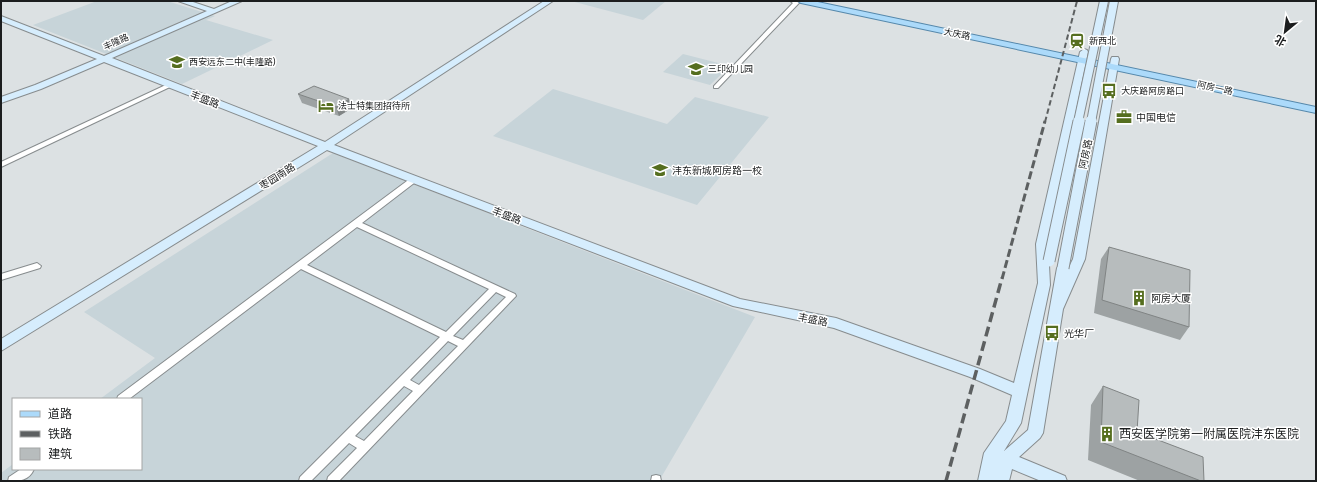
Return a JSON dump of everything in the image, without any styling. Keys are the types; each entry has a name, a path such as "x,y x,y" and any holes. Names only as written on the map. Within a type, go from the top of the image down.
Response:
{"main road":[{"path":"182,1 214,11"},
{"name":"丰隆路","path":"1,100 27,91 238,1"},
{"name":"枣园南路","path":"1,346 326,146 549,1"},
{"name":"大庆路","path":"801,1 1083,56"},
{"name":"大庆路","path":"835,1 1114,63"},
{"name":"阿房路","path":"986,481 999,456 1013,423 1049,262 1104,1"},
{"name":"阿房路","path":"999,456 1035,433 1063,268 1114,1"},
{"name":"丰盛路","path":"1,18 326,146 738,303 836,323 975,373 1020,392"},
{"name":"阿房路","path":"1044,285 1042,244 1083,56"},
{"name":"阿房路","path":"1057,307 1079,259 1114,63"},
{"name":"阿房一路","path":"1114,63 1316,101"},
{"name":"阿房一路","path":"1114,63 1316,110"},
{"path":"999,456 1059,481"},
{"name":"阿房路","path":"999,456 1001,481"}],"street":[{"path":"716,87 796,4 793,1"},
{"path":"1,165 170,85"},
{"path":"123,398 414,180"},
{"path":"332,481 512,296 356,223"},
{"path":"300,265 464,345"},
{"path":"1,277 37,266"},
{"path":"304,481 495,288"},
{"path":"404,381 420,390"},
{"path":"348,437 365,447"},
{"path":"13,481 28,470"}],"shaded area":[{"name":"西安远东二中(丰隆路)","path":"97,1 167,1 215,16 206,20 273,40 182,84 33,25"},
{"path":"571,1 666,1 643,20"},
{"name":"三印幼儿园","path":"683,54 730,66 710,85 663,72"},
{"name":"沣东新城阿房路一校","path":"553,89 667,124 695,97 769,117 697,205 493,136"},
{"path":"333,153 755,317 659,481 1,481 1,473 12,465 12,470 142,470 142,398 101,398 155,358 84,312"}],"building":[{"path":"314,86 349,99 336,107 298,94"},
{"name":"阿房大厦","path":"1109,247 1190,270 1189,327 1102,300"},
{"path":"1103,386 1139,400 1137,432 1203,457 1204,481 1101,442"}],"railway":[{"path":"1045,122 1077,1"},
{"path":"1002,279 1045,121"},
{"path":"946,481 1002,278"}],"place":[{"name":"新西北","path":"1077,41"},
{"name":"西安远东二中(丰隆路)","path":"177,62"},
{"name":"三印幼儿园","path":"696,69"},
{"name":"大庆路阿房路口","path":"1109,91"},
{"name":"法士特集团招待所","path":"326,106"},
{"name":"中国电信","path":"1124,117"},
{"name":"沣东新城阿房路一校","path":"660,170"},
{"name":"阿房大厦","path":"1139,298"},
{"name":"光华厂","path":"1052,333"},
{"name":"西安医学院第一附属医院沣东医院","path":"1107,434"}]}
